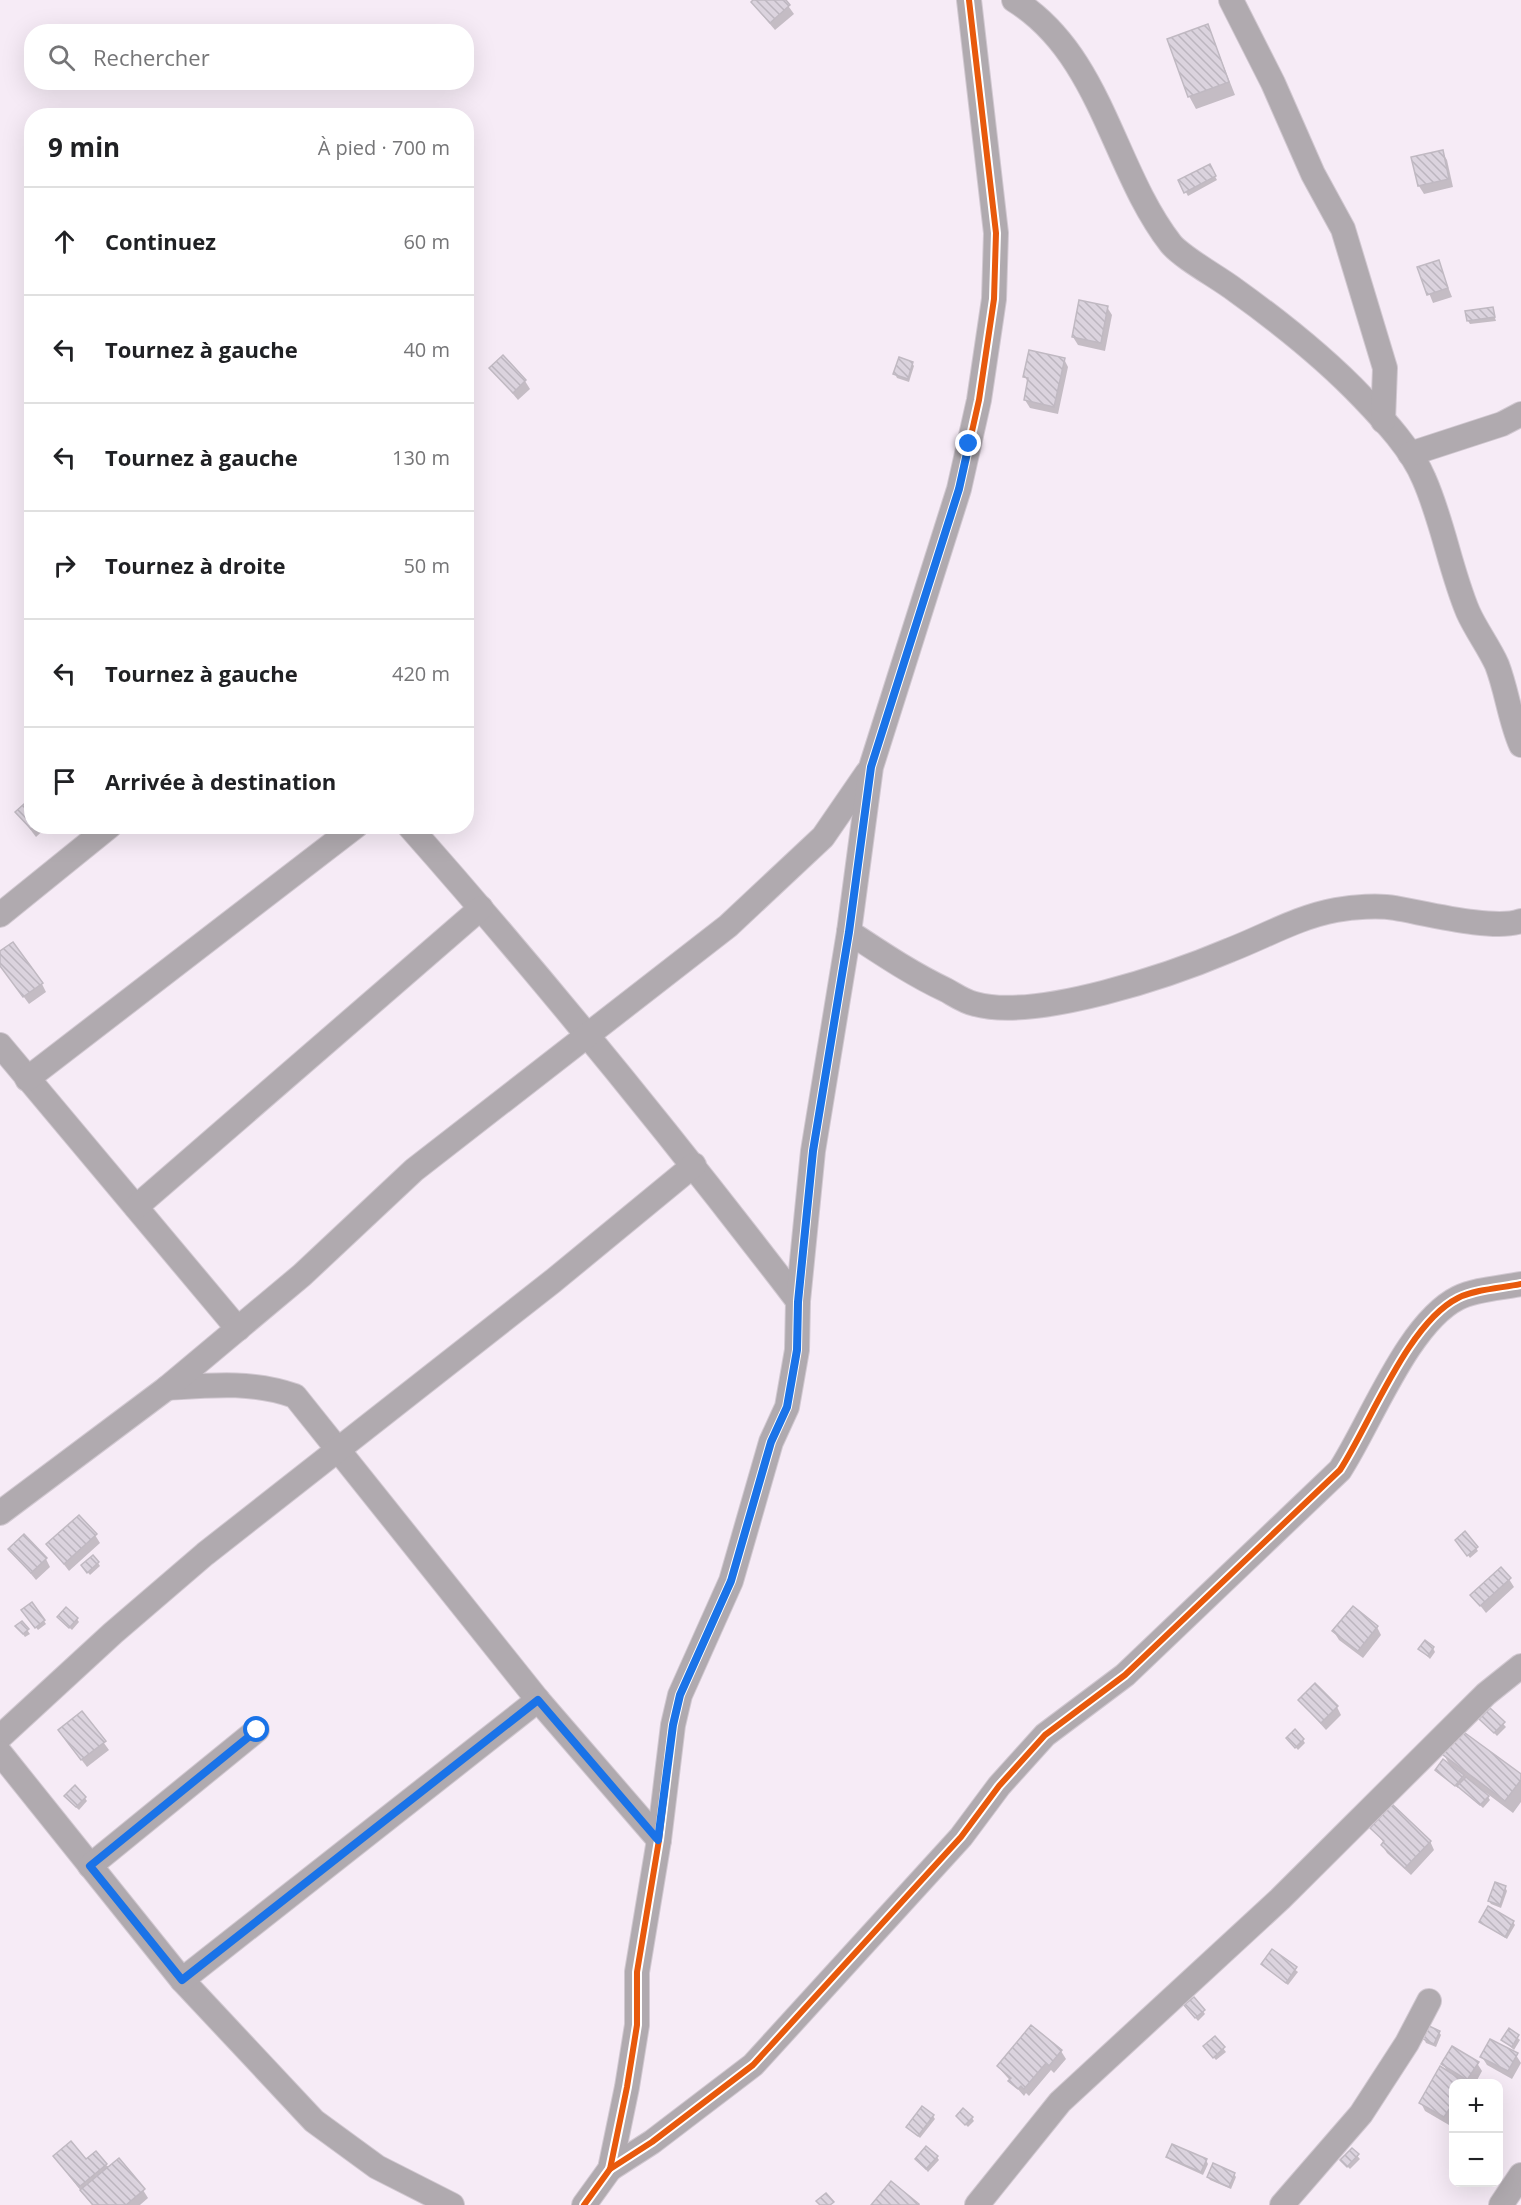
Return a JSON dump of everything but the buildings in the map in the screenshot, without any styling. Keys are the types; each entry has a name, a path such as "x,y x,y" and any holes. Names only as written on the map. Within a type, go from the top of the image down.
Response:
{"street":[{"path":"610,2169 637,2025 637,1972 673,1725 680,1695 731,1581 771,1442 787,1407 797,1350 798,1302 813,1151 849,932 871,767 959,489 979,400 994,299 996,258 993,196 969,0"},
{"path":"1014,0 1053,34 1079,68 1109,122 1151,212 1172,245 1286,327 1332,367 1410,454 1424,478 1437,513 1468,612 1497,665 1521,745"},
{"path":"1231,0 1273,83 1313,174 1343,229 1385,369 1383,422"},
{"path":"1410,454 1502,424 1521,414"},
{"path":"0,1513 167,1388 302,1275 414,1170 728,926 823,837 871,767"},
{"path":"0,915 100,834"},
{"path":"27,1079 346,834"},
{"path":"416,834 482,908 694,1165 798,1302"},
{"path":"849,932 910,973 975,1004 1029,1007 1068,1001 1149,979 1230,951 1294,921 1337,910 1392,907 1478,921 1515,924 1521,921"},
{"path":"136,1207 482,908"},
{"path":"0,1045 238,1329"},
{"path":"0,1737 172,1583 694,1165"},
{"path":"584,2205 610,2169 652,2142 753,2065 962,1838 999,1786 1045,1735 1125,1675 1340,1470 1360,1440 1400,1362 1441,1308 1461,1296 1521,1284"},
{"path":"167,1388 236,1383 271,1388 295,1396 340,1449 538,1700 658,1840"},
{"path":"977,2205 1060,2102 1280,1899 1486,1694 1521,1666"},
{"path":"182,1980 538,1700"},
{"path":"90,1866 257,1730"},
{"path":"0,1753 182,1980 314,2121 377,2167 452,2205"},
{"path":"1282,2205 1361,2114 1407,2043 1429,2001"},
{"path":"1501,2205 1521,2175"}],"cycle path":[{"path":"584,2205 610,2169 627,2087 637,2025 637,1972 659,1840 673,1725 680,1695 731,1581 771,1442 787,1407 797,1350 798,1301 813,1151 849,932 871,767 959,489 979,400 994,299 996,233 969,0"},
{"path":"610,2169 652,2142 753,2065 961,1837 999,1786 1045,1735 1125,1675 1340,1470 1407,1351 1440,1311 1465,1295 1521,1284"}],"route":[{"path":"257,1730 90,1866 182,1980 538,1700 658,1840 673,1725 680,1695 731,1581 771,1442 787,1407 797,1350 798,1302 813,1151 849,932 871,767 959,489 969,444"}]}
